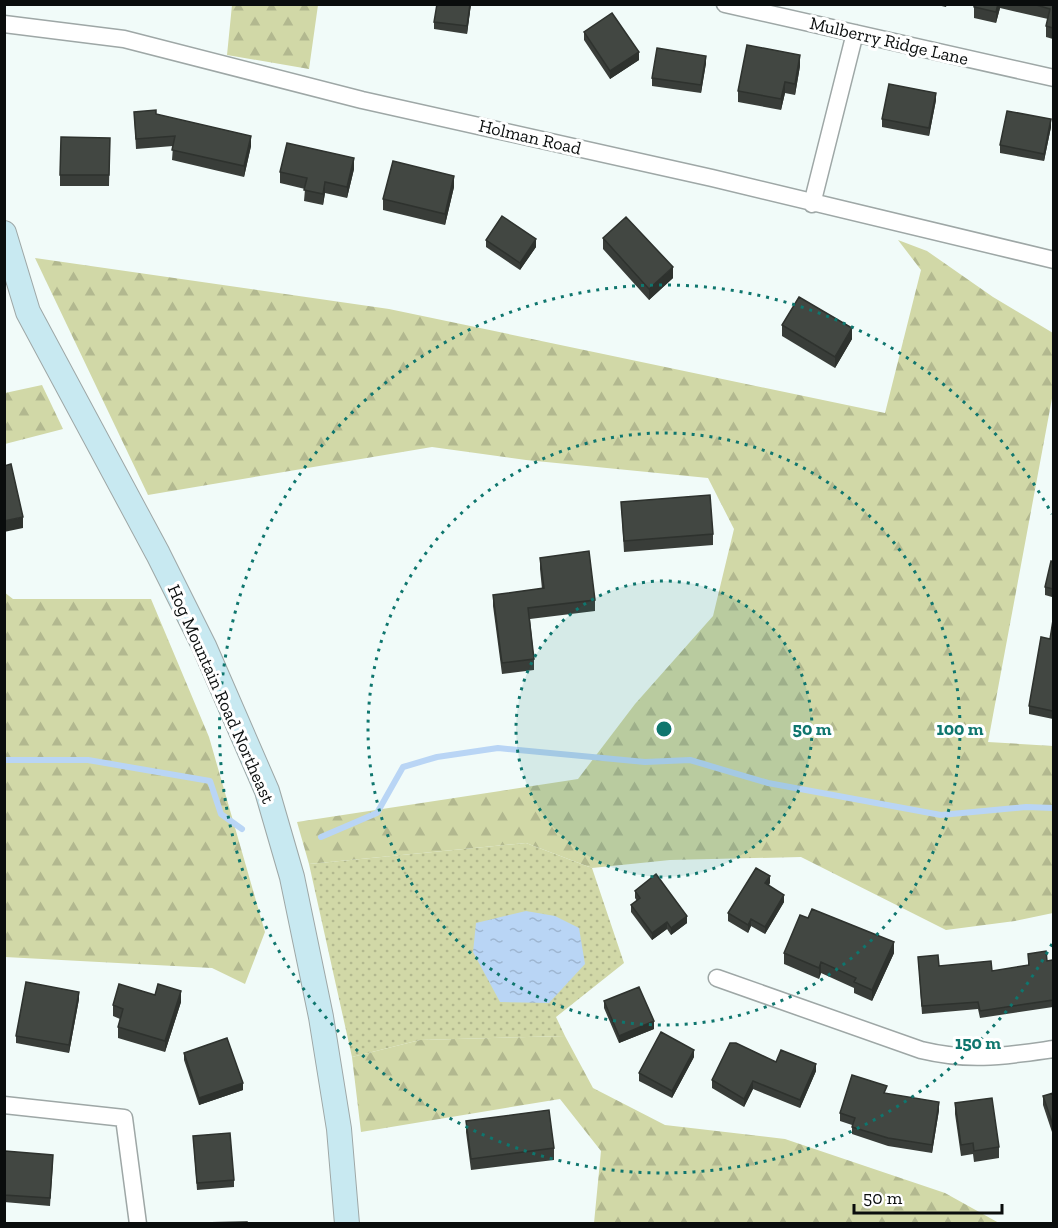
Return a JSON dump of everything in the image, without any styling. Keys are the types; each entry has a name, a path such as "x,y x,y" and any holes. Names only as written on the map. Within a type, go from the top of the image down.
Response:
{"street":[{"name":"Mulberry Ridge Lane","path":"725,4 1053,78"},
{"name":"Holman Road","path":"4,24 124,39 362,100 700,176 1053,260"},
{"path":"812,204 855,33"},
{"name":"Hog Mountain Road Northeast","path":"5,239 28,312 158,554 204,646 267,791 292,877 321,1017 339,1129 347,1224"},
{"path":"717,978 921,1050 950,1057 976,1059 1053,1049"},
{"path":"4,1105 124,1118 138,1224"}],"green space":[{"path":"232,5 318,5 309,69 227,55"},
{"path":"898,240 927,251 993,297 1053,333 1053,393 988,742 1053,746 1053,913 1015,921 946,930 801,857 670,860 592,868 526,843 309,864 297,822 578,779 635,704 713,616 734,529 708,478 526,460 432,447 148,495 35,258 389,309 885,413 921,270"},
{"path":"42,385 63,429 5,444 5,393"},
{"path":"4,592 13,599 151,599 209,737 265,932 245,984 212,968 5,957"},
{"path":"526,843 592,868 624,963 556,1017 565,1036 420,1040 352,1057 309,864"},
{"path":"565,1036 593,1088 665,1125 785,1139 945,1193 999,1223 594,1223 601,1151 560,1099 361,1132 352,1057 420,1040"}],"water":[{"path":"526,911 555,916 579,928 585,964 549,1003 500,1002 473,952 476,923"}],"building":[{"path":"437,4 470,4 467,26 434,22"},
{"path":"974,4 998,4 996,12 974,7"},
{"path":"1033,4 1053,4 1053,28 1046,26 1050,9"},
{"path":"612,13 639,52 610,71 584,32"},
{"path":"747,45 800,55 795,84 785,82 781,99 738,91"},
{"path":"657,48 706,56 701,85 652,78"},
{"path":"889,84 936,93 929,128 882,119"},
{"path":"156,110 156,114 251,136 244,166 172,150 175,136 136,139 134,112"},
{"path":"1007,111 1051,119 1044,154 1000,145"},
{"path":"61,137 110,138 109,175 60,175"},
{"path":"287,143 354,158 347,187 325,182 323,194 304,190 307,178 280,172"},
{"path":"393,161 454,176 445,214 383,199"},
{"path":"502,216 536,239 520,263 486,240"},
{"path":"626,217 673,267 649,289 603,238"},
{"path":"799,297 852,328 835,357 782,325"},
{"path":"11,464 23,517 4,521 4,466"},
{"path":"710,495 713,534 624,541 621,502"},
{"path":"589,551 595,600 528,608 534,659 502,663 493,595 544,588 540,558"},
{"path":"1051,561 1053,562 1053,589 1045,587"},
{"path":"1053,620 1053,711 1029,706 1041,637 1050,639"},
{"path":"756,868 770,876 765,883 784,895 765,927 751,919 748,925 728,913"},
{"path":"656,874 687,916 671,928 667,922 652,933 631,905 640,898 635,891"},
{"path":"812,909 894,942 872,990 854,982 856,978 821,962 819,968 784,953 800,915 808,918"},
{"path":"1046,951 1047,961 1053,960 1053,1000 980,1011 978,1002 922,1006 918,957 938,955 939,966 991,961 992,971 1029,965 1028,954"},
{"path":"26,982 79,992 69,1045 16,1036"},
{"path":"119,984 155,995 158,984 181,991 165,1041 118,1027 123,1009 113,1005"},
{"path":"639,987 654,1021 619,1036 604,1001"},
{"path":"661,1032 694,1050 672,1091 639,1073"},
{"path":"227,1038 243,1083 199,1098 184,1053"},
{"path":"730,1043 736,1043 776,1062 781,1050 816,1064 800,1100 753,1081 744,1099 712,1080"},
{"path":"852,1075 887,1086 884,1093 939,1102 932,1145 888,1138 852,1127 855,1118 840,1113"},
{"path":"1053,1093 1053,1125 1043,1096"},
{"path":"992,1098 999,1147 974,1151 973,1143 961,1145 955,1103"},
{"path":"549,1110 554,1148 471,1159 466,1121"},
{"path":"230,1133 234,1180 197,1183 193,1136"},
{"path":"5,1151 53,1155 50,1198 4,1195"},
{"path":"247,1222 247,1224 200,1224 200,1223"}],"waterway":[{"path":"321,837 377,813 403,767 437,757 498,748 645,762 690,760 768,783 941,815 1026,807 1054,808"},
{"path":"4,760 88,760 210,781 221,814 242,829"}]}
